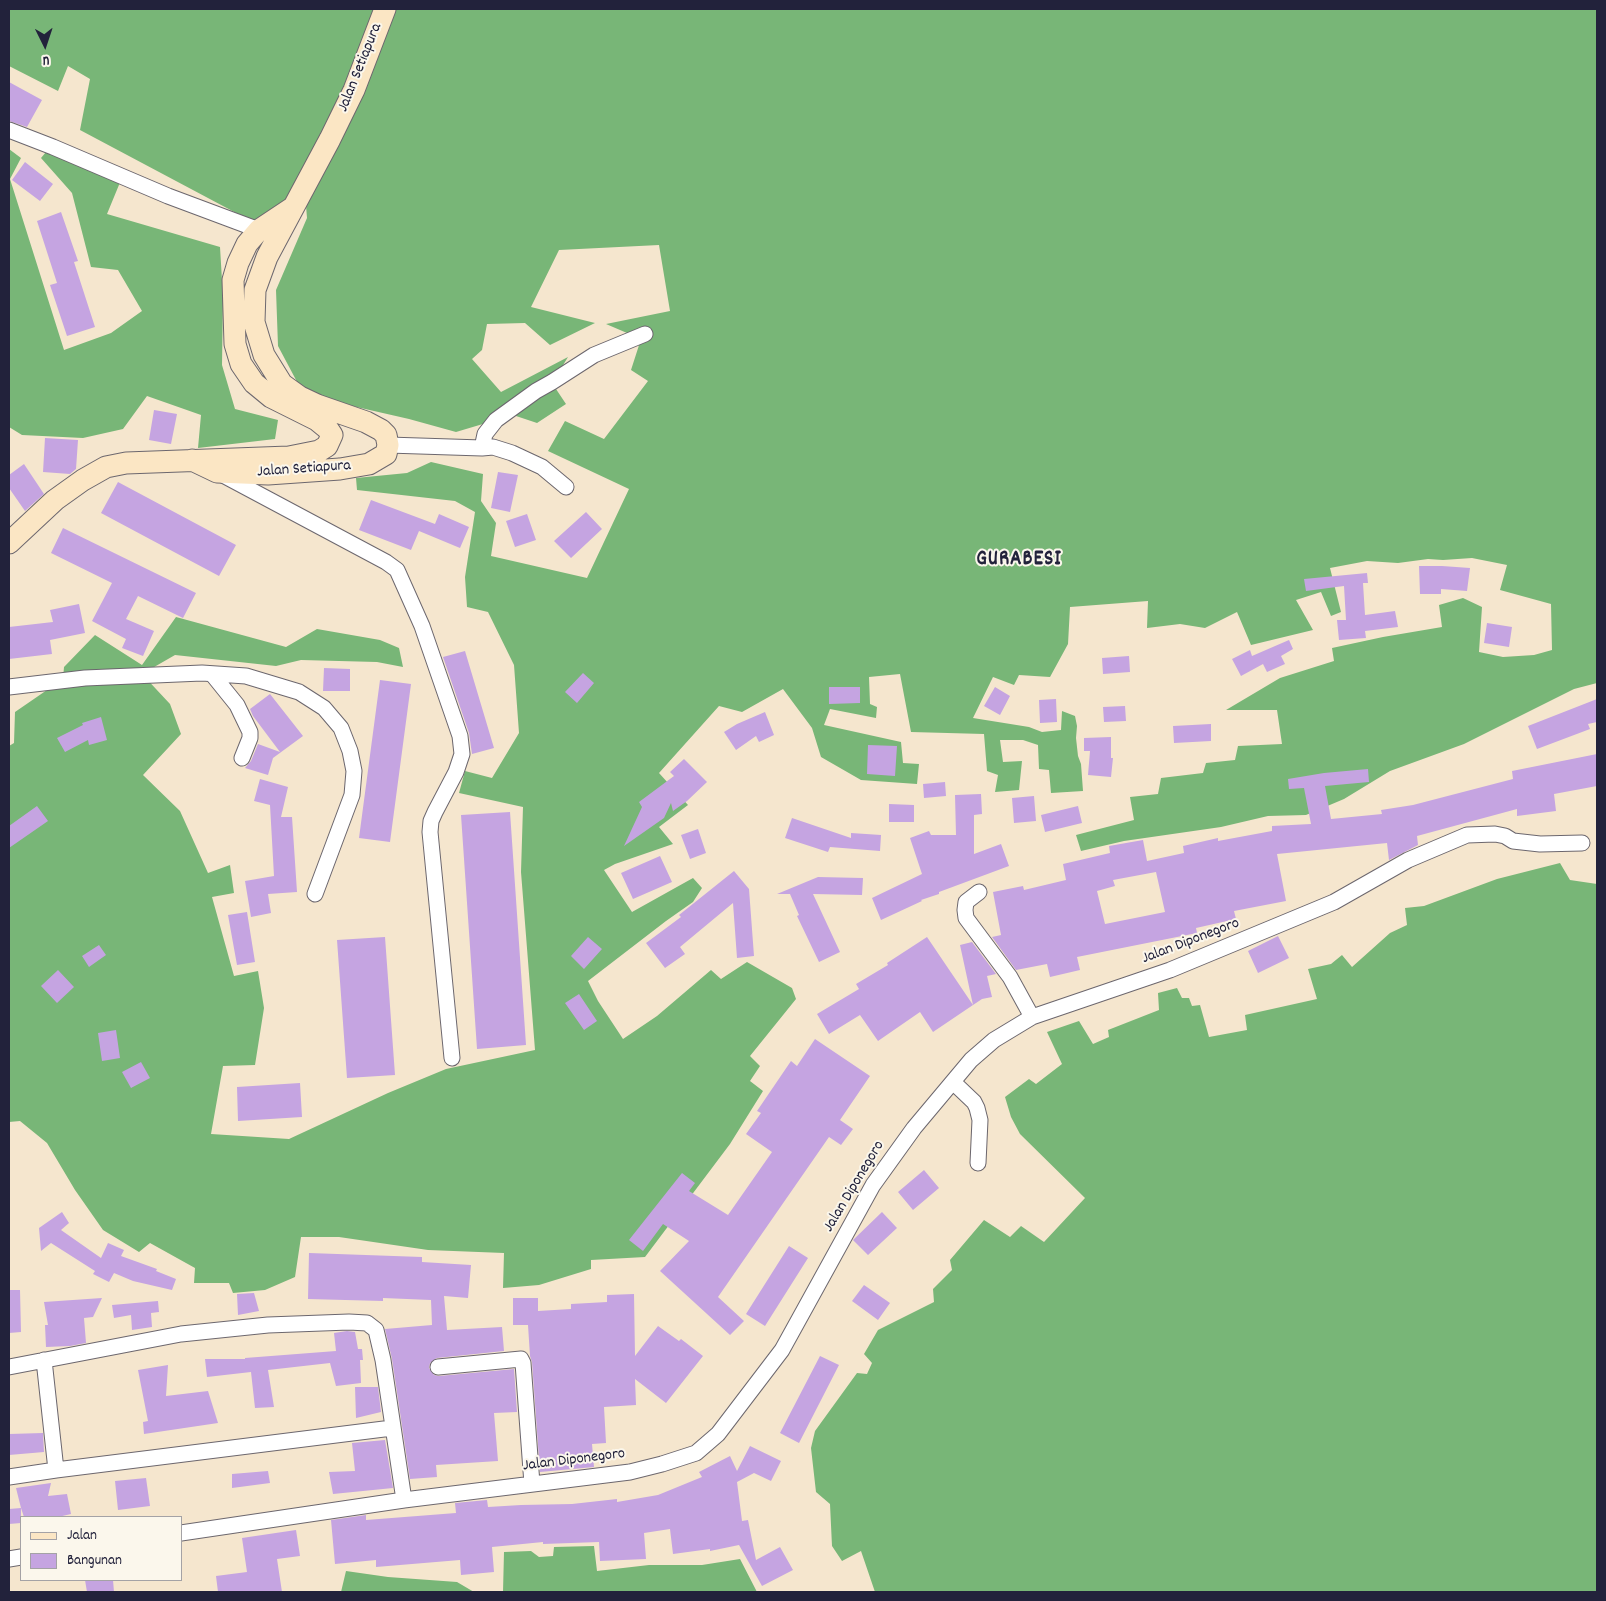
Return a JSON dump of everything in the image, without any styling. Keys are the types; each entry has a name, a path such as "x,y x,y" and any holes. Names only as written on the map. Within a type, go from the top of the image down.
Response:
{"street":[{"name":"Jalan Setiapura","path":"192,460 217,472 268,474 340,469 369,464 379,460 386,454 388,445 386,435 381,430 366,422 317,405 300,397 282,384 264,355 254,322 255,290 267,257 354,90 385,9"},
{"path":"9,130 54,147 168,196 259,230"},
{"name":"Jalan Setiapura","path":"9,543 56,500 83,480 106,467 126,462 289,458 319,451 327,446 332,435 317,420 271,397 254,383 241,364 235,344 233,280 238,263 247,244 259,230 294,206"},
{"path":"482,448 485,434 491,425 520,402 594,355 645,334"},
{"path":"388,445 493,447 512,453 542,467 566,487"},
{"path":"217,472 386,562 397,570 422,626 460,736 462,754 456,772 431,821 430,832 452,1058"},
{"path":"9,688 85,678 212,674 246,676 299,692 324,708 341,728 350,751 354,771 352,795 315,894"},
{"path":"212,674 236,705 250,732 250,738 242,758"},
{"name":"Jalan Diponegoro","path":"182,1533 404,1500 630,1472 696,1453 718,1434 782,1350 873,1184 914,1128 971,1060 994,1040 1032,1018 1170,970 1334,902 1408,860 1467,835 1495,834 1505,836 1513,841 1540,844 1582,843"},
{"path":"979,892 966,902 966,918 1010,977 1032,1018"},
{"path":"953,1082 974,1102 977,1108 980,1120 978,1163"},
{"path":"9,1367 181,1334 268,1325 367,1323 376,1330 383,1360 404,1500"},
{"path":"438,1368 521,1359 532,1484"},
{"path":"44,1360 56,1470"},
{"path":"9,1477 392,1428"}],"green space":[{"path":"9,9 1597,9 1597,683 1574,689 1464,744 1390,771 1344,799 1306,815 1268,816 1221,827 1124,841 1081,851 1076,835 1134,820 1130,797 1158,794 1161,778 1203,773 1206,763 1235,760 1238,746 1282,744 1277,710 1226,710 1280,678 1334,661 1332,648 1442,627 1439,605 1463,598 1482,607 1479,652 1503,657 1534,655 1552,650 1551,604 1500,590 1507,565 1472,558 1428,559 1398,563 1367,561 1330,568 1341,612 1331,616 1321,592 1296,600 1313,630 1251,645 1237,612 1205,628 1180,624 1147,628 1148,601 1070,607 1068,644 1050,677 1019,675 1014,685 993,677 973,718 1029,727 1042,732 1061,730 1062,711 1075,716 1083,791 1051,793 1049,770 1039,769 1038,745 1023,740 1000,740 1003,762 1022,761 1019,790 995,792 998,775 987,771 984,734 911,732 900,674 869,677 870,704 877,707 876,718 830,709 824,725 901,742 903,763 919,764 917,784 861,780 821,757 812,728 783,689 742,712 719,706 659,773 688,805 659,827 673,844 615,864 604,870 632,912 693,878 702,888 693,902 588,981 598,1001 623,1039 657,1016 711,970 721,979 747,962 792,988 796,999 750,1056 760,1066 750,1081 763,1091 730,1144 645,1257 591,1260 591,1269 539,1285 503,1288 504,1253 428,1250 339,1237 301,1237 295,1277 265,1290 233,1293 229,1283 194,1283 195,1268 150,1243 139,1252 103,1230 75,1190 47,1143 20,1121 9,1122 9,746 14,743 15,712 63,679 64,667 95,635 142,665 176,617 286,647 317,629 380,640 399,648 403,667 377,662 301,660 276,666 175,655 142,674 170,704 181,734 143,775 180,811 208,873 230,865 234,893 212,897 234,976 258,971 264,1008 255,1065 223,1066 211,1134 289,1139 388,1093 446,1069 535,1050 521,872 523,807 459,793 465,771 492,778 519,733 514,665 488,612 467,607 465,577 475,512 455,501 357,490 356,478 407,473 431,462 483,474 481,501 496,523 491,556 587,578 629,489 548,451 565,421 604,439 648,381 631,370 641,339 606,324 670,311 659,245 559,250 531,307 595,323 550,345 525,323 487,324 482,350 472,359 501,392 568,357 552,383 566,404 537,423 513,415 456,432 409,419 304,395 278,346 276,290 307,218 305,193 255,223 80,130 90,79 68,66 58,91 9,66"},
{"path":"51,146 121,180 107,214 220,247 223,297 222,365 235,409 278,420 275,439 198,448 201,415 147,396 123,429 83,438 22,435 9,427 9,149 21,158 10,179 64,350 111,333 142,311 118,270 91,267 72,193 41,158"},
{"path":"1560,863 1570,880 1597,884 1597,1592 875,1592 861,1551 842,1561 832,1546 830,1504 816,1492 811,1448 815,1431 857,1373 867,1374 872,1363 864,1354 878,1330 934,1302 933,1289 952,1270 950,1260 984,1220 1010,1237 1021,1226 1044,1242 1085,1198 1020,1134 1011,1117 1005,1097 1029,1079 1036,1084 1062,1064 1047,1032 1079,1021 1093,1044 1109,1037 1108,1030 1159,1010 1158,993 1177,988 1182,998 1189,998 1192,1006 1200,1005 1209,1037 1247,1030 1245,1015 1317,999 1308,969 1331,964 1342,955 1352,967 1390,933 1407,925 1405,908 1424,906 1497,879"},
{"path":"594,1546 597,1571 649,1565 702,1565 740,1559 757,1592 503,1592 504,1552 531,1551 539,1557 553,1556 554,1547"},
{"path":"346,1571 388,1577 457,1582 474,1592 341,1592"}],"building":[{"path":"9,82 42,100 27,127 9,121"},
{"path":"25,162 53,184 40,201 12,180"},
{"path":"61,212 78,261 74,262 95,327 67,336 50,285 57,283 37,221"},
{"path":"154,410 177,414 171,444 149,440"},
{"path":"45,438 78,440 76,469 70,474 43,472"},
{"path":"24,464 44,494 25,511 9,488 9,475"},
{"path":"498,472 518,475 510,512 491,508"},
{"path":"118,482 236,545 219,576 101,513"},
{"path":"371,500 435,524 439,514 469,527 460,548 419,531 411,550 359,530"},
{"path":"586,512 602,529 571,558 554,541"},
{"path":"527,514 536,540 515,547 506,521"},
{"path":"63,528 196,593 183,618 138,596 126,619 154,631 143,656 122,648 126,639 92,621 112,583 51,553"},
{"path":"1419,566 1470,568 1467,591 1441,589 1441,594 1420,594"},
{"path":"1367,573 1368,583 1363,583 1365,615 1395,611 1398,627 1365,631 1366,638 1339,640 1337,620 1346,620 1344,586 1306,591 1304,579"},
{"path":"79,604 85,633 50,640 52,654 9,659 9,627 53,622 50,610"},
{"path":"1487,623 1512,627 1509,647 1484,643"},
{"path":"1289,640 1293,649 1281,656 1285,664 1267,672 1263,664 1241,676 1232,659 1250,650 1252,656"},
{"path":"465,651 494,748 472,754 469,733 443,657"},
{"path":"1129,656 1130,672 1103,674 1102,658"},
{"path":"324,668 350,669 350,691 323,691"},
{"path":"583,673 594,683 577,703 565,692"},
{"path":"380,680 411,684 390,842 359,838"},
{"path":"829,687 860,687 860,703 829,704"},
{"path":"995,687 1010,696 1000,715 984,706"},
{"path":"270,694 303,736 273,758 268,775 245,768 251,761 258,744 280,752 253,716 250,709"},
{"path":"1056,699 1057,722 1040,723 1039,700"},
{"path":"1597,699 1597,722 1588,724 1590,729 1537,749 1528,726"},
{"path":"1125,706 1126,721 1104,722 1103,707"},
{"path":"765,712 774,735 759,742 756,736 736,750 724,732"},
{"path":"101,717 107,740 89,745 88,740 65,752 57,738 83,725 82,723"},
{"path":"1211,724 1211,741 1174,743 1173,726"},
{"path":"1111,737 1111,758 1113,758 1111,777 1088,775 1090,751 1084,751 1084,738"},
{"path":"868,745 897,746 895,776 867,774"},
{"path":"1597,754 1597,786 1554,794 1556,811 1517,816 1517,809 1417,836 1418,845 1389,860 1387,843 1277,854 1286,901 1234,911 1236,919 1196,928 1197,933 1077,957 1080,970 1050,977 1047,964 1016,970 992,937 1001,935 993,892 1023,886 1024,890 1066,880 1063,864 1110,853 1109,846 1143,840 1147,861 1184,853 1183,846 1218,838 1218,841 1272,831 1272,826 1311,824 1304,788 1289,789 1288,779 1368,769 1369,782 1325,786 1331,819 1382,814 1381,810 1413,805 1513,779 1512,771","holes":["1156,872 1165,912 1105,924 1097,891 1115,886 1113,880"]},
{"path":"684,759 707,782 673,811 671,803 664,818 624,846 642,807 639,802 674,776 670,772"},
{"path":"260,779 288,787 281,817 292,817 297,892 268,894 271,913 251,917 245,881 274,876 270,805 254,801"},
{"path":"945,782 946,796 924,798 923,784"},
{"path":"981,794 982,814 974,815 974,854 1001,844 1009,866 939,892 939,894 921,900 881,920 872,898 922,874 910,838 929,831 931,835 956,835 955,795"},
{"path":"1034,796 1036,821 1014,823 1012,798"},
{"path":"889,804 914,805 914,822 889,822"},
{"path":"37,806 48,821 9,848 9,826"},
{"path":"1078,806 1082,823 1045,832 1041,815"},
{"path":"510,812 526,1045 477,1049 461,815"},
{"path":"792,818 851,838 851,833 881,835 880,851 830,847 828,852 785,838"},
{"path":"698,829 706,853 690,859 681,835"},
{"path":"660,856 672,882 633,899 621,873"},
{"path":"734,871 749,889 754,956 737,958 733,903 680,947 685,954 665,968 646,943 681,917 679,915"},
{"path":"818,877 863,878 862,895 813,894 840,952 819,962 797,916 799,915 790,894 777,894"},
{"path":"247,912 255,962 237,965 228,915"},
{"path":"1278,936 1289,958 1258,973 1248,951"},
{"path":"385,937 395,1075 347,1078 337,940"},
{"path":"588,937 602,949 584,969 571,956"},
{"path":"927,937 973,1005 933,1032 920,1012 878,1041 860,1015 829,1034 817,1014 859,989 856,984 888,965 887,963"},
{"path":"972,942 996,974 987,976 992,997 982,999 973,1005 960,945"},
{"path":"99,945 106,955 89,967 82,956"},
{"path":"58,970 74,987 57,1003 41,986"},
{"path":"579,994 597,1021 584,1030 565,1003"},
{"path":"116,1030 120,1058 102,1061 98,1033"},
{"path":"815,1039 870,1076 840,1120 853,1129 841,1145 829,1137 718,1297 744,1321 730,1335 660,1271 689,1241 663,1224 643,1251 629,1240 682,1173 695,1183 689,1191 728,1215 772,1152 746,1134 761,1113 757,1111 791,1061 797,1066"},
{"path":"141,1062 150,1078 131,1088 122,1072"},
{"path":"300,1083 302,1117 238,1121 237,1087"},
{"path":"924,1170 939,1188 913,1210 898,1192"},
{"path":"62,1212 69,1223 61,1230 101,1258 108,1243 124,1250 121,1256 157,1269 156,1271 176,1279 172,1290 133,1281 114,1273 109,1282 93,1274 95,1271 51,1243 41,1251 39,1228"},
{"path":"882,1212 897,1228 868,1255 853,1240"},
{"path":"789,1246 808,1258 765,1326 746,1314"},
{"path":"309,1253 422,1257 422,1262 471,1265 468,1298 444,1296 447,1330 502,1327 504,1351 437,1358 430,1363 429,1368 434,1375 439,1376 514,1369 517,1412 494,1413 498,1461 436,1465 437,1477 410,1479 392,1359 385,1329 432,1325 431,1300 383,1298 383,1301 308,1299"},
{"path":"864,1285 890,1303 878,1320 852,1301"},
{"path":"9,1290 20,1290 21,1332 9,1333"},
{"path":"254,1293 259,1311 238,1315 237,1294"},
{"path":"634,1294 635,1356 658,1326 679,1341 681,1339 703,1356 666,1403 635,1379 636,1405 604,1407 606,1443 592,1444 594,1467 540,1472 528,1325 513,1325 513,1298 538,1298 538,1311 571,1309 571,1304 607,1302 607,1295"},
{"path":"102,1298 93,1317 84,1318 86,1343 46,1347 45,1325 48,1325 44,1302"},
{"path":"158,1301 159,1312 151,1313 152,1327 132,1330 131,1315 114,1318 112,1305"},
{"path":"355,1332 358,1349 362,1349 363,1360 360,1360 361,1383 336,1386 330,1363 268,1370 274,1407 255,1408 251,1372 207,1377 205,1359 245,1359 336,1351 334,1333"},
{"path":"820,1356 839,1365 799,1443 780,1433"},
{"path":"168,1365 166,1396 208,1391 218,1423 144,1434 143,1422 148,1421 138,1370"},
{"path":"355,1387 378,1387 381,1412 356,1418"},
{"path":"43,1433 44,1452 9,1455 9,1434"},
{"path":"385,1440 393,1488 333,1494 329,1472 355,1471 352,1443"},
{"path":"750,1446 781,1461 771,1481 754,1473 737,1482 742,1521 748,1520 756,1560 780,1547 793,1570 762,1586 739,1545 710,1551 710,1549 673,1554 670,1529 644,1533 646,1559 600,1561 599,1542 543,1544 543,1542 492,1547 494,1572 461,1575 460,1560 376,1567 376,1560 335,1564 331,1520 366,1515 366,1520 456,1513 455,1503 487,1500 488,1507 572,1504 617,1499 617,1502 658,1495 702,1477 699,1472 730,1456 737,1471"},
{"path":"268,1471 270,1483 232,1488 232,1474"},
{"path":"146,1478 150,1506 118,1510 115,1481"},
{"path":"51,1483 48,1496 67,1494 71,1514 62,1516 24,1516 16,1488"},
{"path":"21,1508 20,1523 9,1524 9,1509"},
{"path":"296,1530 300,1556 277,1559 282,1592 218,1592 216,1576 247,1572 242,1538"},
{"path":"85,1581 113,1581 114,1592 87,1592"}],"district":[{"name":"GURABESI","path":"1019,561"}]}
